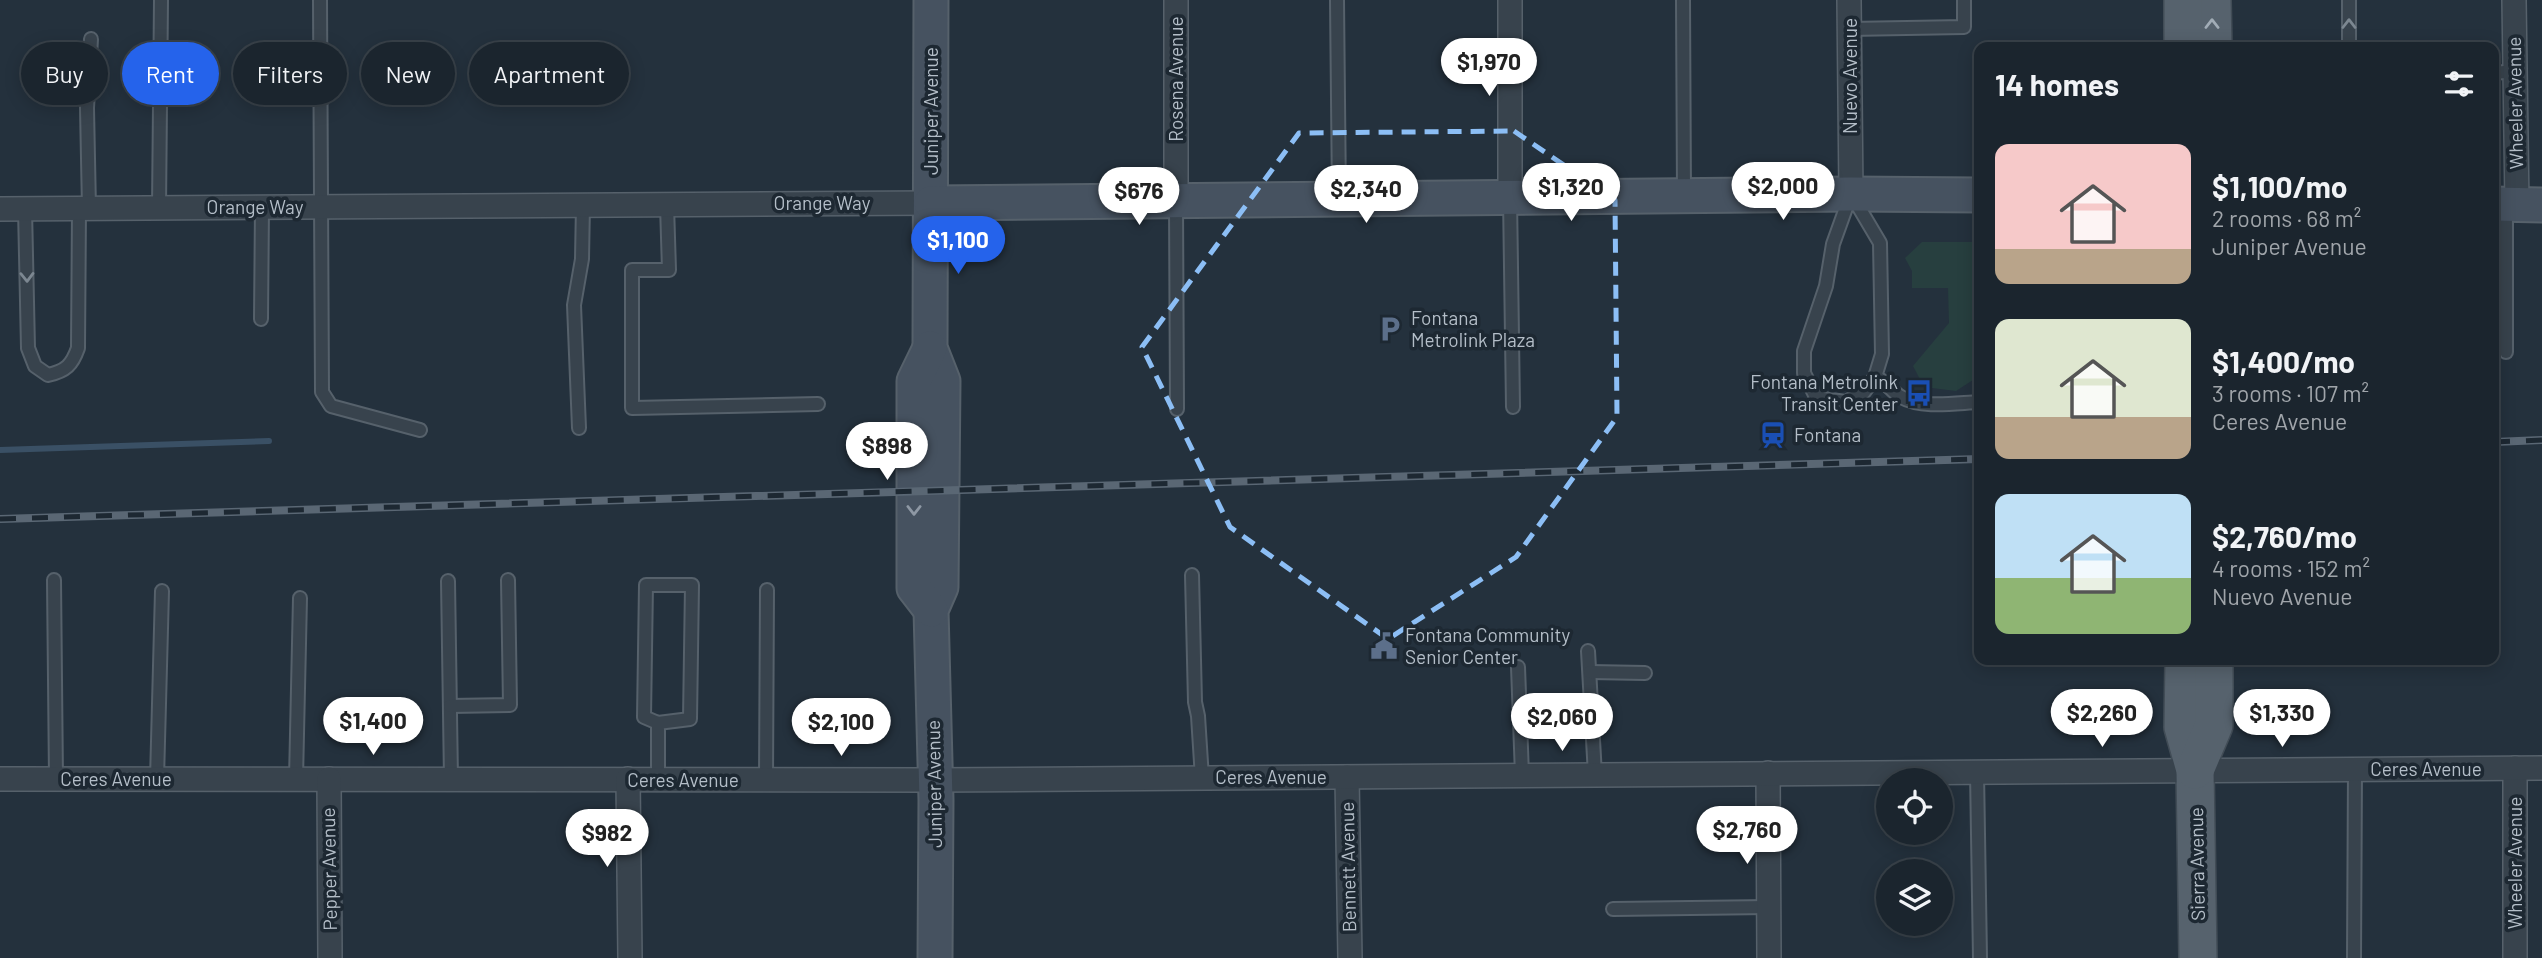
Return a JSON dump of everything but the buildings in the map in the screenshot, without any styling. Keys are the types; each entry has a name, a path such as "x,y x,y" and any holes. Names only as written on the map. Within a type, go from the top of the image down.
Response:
{"main road":[{"path":"2183,0 2183,42"},
{"path":"2212,0 2213,42"},
{"name":"Sierra Avenue","path":"2183,665 2183,727 2195,770 2198,958"},
{"name":"Sierra Avenue","path":"2195,770 2214,725 2214,665"}],"street":[{"name":"Juniper Avenue","path":"931,0 930,348 943,381 941,587 931,610 935,958"},
{"name":"Rosena Avenue","path":"1176,0 1177,199"},
{"path":"1510,0 1510,197"},
{"name":"Nuevo Avenue","path":"1849,0 1851,194"},
{"name":"Wheeler Avenue","path":"2514,0 2504,72 2514,205"},
{"name":"Orange Way","path":"0,209 1974,195"},
{"name":"Wheeler Avenue","path":"2515,768 2515,958"},
{"name":"Ceres Avenue","path":"0,779 935,780 2542,768"},
{"path":"1768,774 1769,958"},
{"name":"Bennett Avenue","path":"1347,776 1350,958"},
{"name":"Pepper Avenue","path":"329,779 330,958"},
{"path":"628,779 630,958"}],"lane":[{"path":"159,208 161,0"},
{"path":"320,0 322,392 331,406 420,430"},
{"path":"1337,0 1339,198"},
{"path":"1682,0 1684,195"},
{"path":"1849,29 1964,27 1964,0"},
{"path":"2349,0 2349,42"},
{"path":"25,209 28,348 35,366 48,374 65,371 74,361 78,348 91,39"},
{"path":"1851,194 1880,243 1882,354 1875,377 1864,392 1846,402 1815,395 1804,373 1804,351 1826,286 1833,244 1851,194"},
{"path":"1510,197 1513,407"},
{"path":"1177,199 1177,409"},
{"path":"579,428 575,304 582,259 583,205"},
{"path":"667,205 669,271 632,271 632,408 818,404"},
{"path":"2507,352 2514,205"},
{"path":"261,319 262,207"},
{"path":"1875,377 1884,381 1901,397 1920,403 1974,402"},
{"path":"1192,575 1195,702 1202,778"},
{"path":"54,580 56,779"},
{"path":"450,706 510,705 508,580"},
{"path":"448,581 451,779"},
{"path":"646,586 692,586 690,719 659,723 644,717 646,586"},
{"path":"766,780 767,590"},
{"path":"157,779 162,591"},
{"path":"296,779 300,598"},
{"path":"1588,650 1595,775"},
{"path":"1518,667 1522,775"},
{"path":"1590,673 1645,673"},
{"path":"658,779 659,723"},
{"path":"2354,958 2355,769"},
{"path":"1977,772 1980,958"},
{"path":"1613,909 1769,907"}],"highlighted area":[{"path":"1514,131 1615,200 1617,417 1516,557 1388,639 1230,527 1142,347 1299,133"}],"green space":[{"path":"1922,242 1974,242 1974,379 1956,391 1924,387 1913,366 1949,323 1948,288 1912,288 1912,271 1905,258"}],"waterway":[{"path":"0,450 269,441"}],"railway":[{"path":"2499,442 2542,440"},
{"path":"0,519 1974,459"}],"place":[{"name":"Fontana Metrolink Plaza","path":"1390,329"},
{"name":"Fontana Metrolink Transit Center","path":"1919,393"},
{"name":"Fontana","path":"1773,435"},
{"name":"Fontana Community Senior Center","path":"1384,646"}]}
